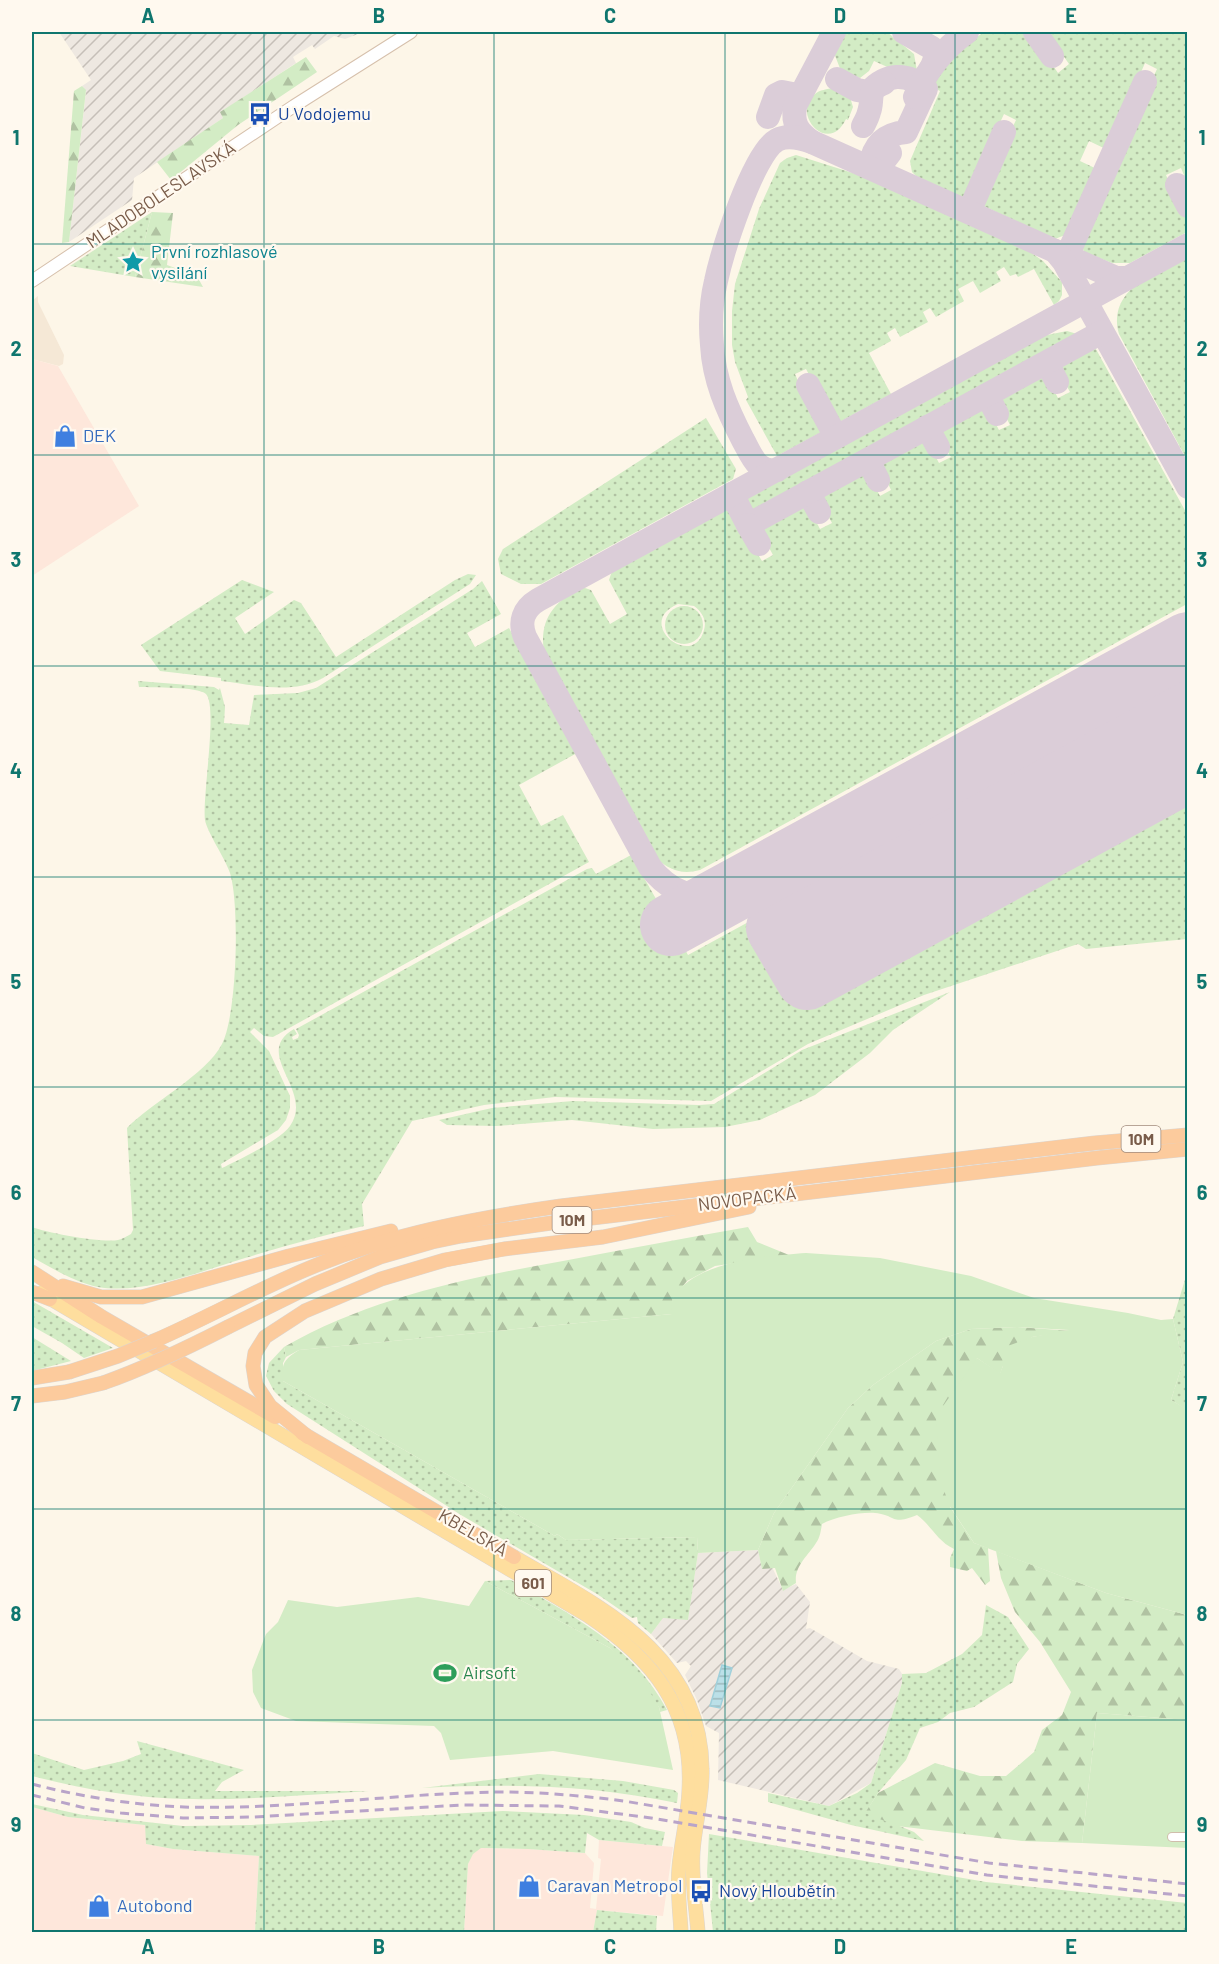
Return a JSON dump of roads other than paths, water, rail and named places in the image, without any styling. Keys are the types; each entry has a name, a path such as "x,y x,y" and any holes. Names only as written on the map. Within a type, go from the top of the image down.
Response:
{"highway":[{"name":"NOVOPACKÁ","path":"476,1220 561,1206 1095,1143 1188,1135"},
{"name":"NOVOPACKÁ","path":"32,1396 84,1388 135,1372 315,1284 380,1257 461,1236 1096,1158 1188,1149"},
{"name":"10M","path":"308,1437 270,1407 256,1385 253,1366 255,1353 266,1337 286,1322 322,1303 381,1279 445,1260 504,1249 619,1234 837,1189"},
{"name":"10M","path":"32,1281 112,1298 133,1298 169,1291 288,1256 404,1228 476,1220"},
{"name":"10M","path":"32,1378 69,1372 118,1356 178,1331 314,1266 378,1244 476,1220"},
{"name":"KBELSKÁ","path":"32,1281 102,1317 514,1557"},
{"path":"32,1281 50,1299"}],"main road":[{"name":"MLADOBOLESLAVSKÁ","path":"32,281 411,32"},
{"name":"KBELSKÁ","path":"50,1299 587,1615 618,1636 636,1652 652,1670 669,1696 682,1727 688,1754 689,1792 679,1869 681,1932"},
{"name":"KBELSKÁ","path":"514,1557 596,1605 637,1634 663,1661 683,1691 696,1724 702,1753 701,1792 693,1865 698,1932"}],"street":[{"path":"1172,1837 1188,1837"}],"water":[{"path":"722,1665 732,1668 720,1708 710,1706"}],"railway":[{"path":"32,1784 108,1800 184,1807 264,1806 462,1793 517,1792 563,1795 624,1801 989,1863 1188,1884"},
{"path":"32,1795 85,1808 183,1818 253,1817 463,1805 559,1806 651,1818 987,1875 1188,1896"}],"place":[{"name":"U Vodojemu","path":"260,114"},
{"name":"První rozhlasové vysilání","path":"133,262"},
{"name":"DEK","path":"65,436"},
{"name":"Airsoft","path":"445,1673"},
{"name":"Caravan Metropol","path":"529,1886"},
{"name":"Nový Hloubětín","path":"701,1891"},
{"name":"Autobond","path":"99,1906"}]}
